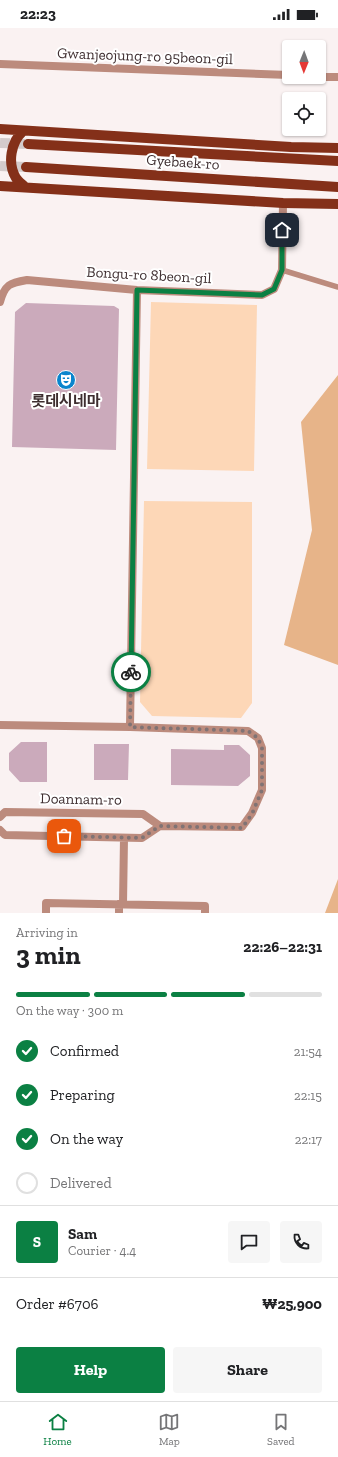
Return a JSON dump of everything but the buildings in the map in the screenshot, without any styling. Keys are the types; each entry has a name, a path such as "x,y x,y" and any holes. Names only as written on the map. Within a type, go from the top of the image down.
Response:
{"main road":[{"path":"0,129 338,148"},
{"path":"23,131 16,139 11,153 16,179 24,187"},
{"name":"Gyebaek-ro","path":"28,144 338,161"},
{"name":"Gyebaek-ro","path":"26,167 338,187"},
{"path":"0,186 283,203 338,204"}],"street":[{"name":"Gwanjeojung-ro 95beon-gil","path":"0,64 282,75"},
{"path":"326,76 338,77"},
{"path":"282,270 283,203"},
{"name":"Bongu-ro 8beon-gil","path":"0,302 3,291 13,282 27,280 137,290 262,295 274,289 282,270"},
{"path":"130,727 137,290"},
{"path":"0,725 248,731 258,738 262,748 262,790 252,814 242,828 160,826 142,838 5,835 0,830"},
{"name":"Doannam-ro","path":"0,817 5,812 143,814 160,826"},
{"path":"119,913 121,904 124,838"},
{"path":"46,913 46,903 205,906 205,913"}],"lane":[{"path":"282,270 338,287"}],"shaded area":[{"path":"151,302 257,305 254,471 147,469"},
{"path":"338,375 338,665 284,645 312,530 301,422"},
{"path":"144,501 252,502 252,703 241,718 152,716 140,702"},
{"path":"338,879 338,913 325,913"}],"tunnel":[{"path":"0,143 28,144"},
{"path":"0,166 26,167"}],"way so far":[{"path":"64,836 142,838 160,826 242,828 252,814 262,790 262,748 258,738 248,731 130,727 131,672"}],"place":[{"name":"롯데시네마","path":"66,380"}],"route":[{"path":"131,672 137,290 262,295 274,289 282,270 282,230"}]}
